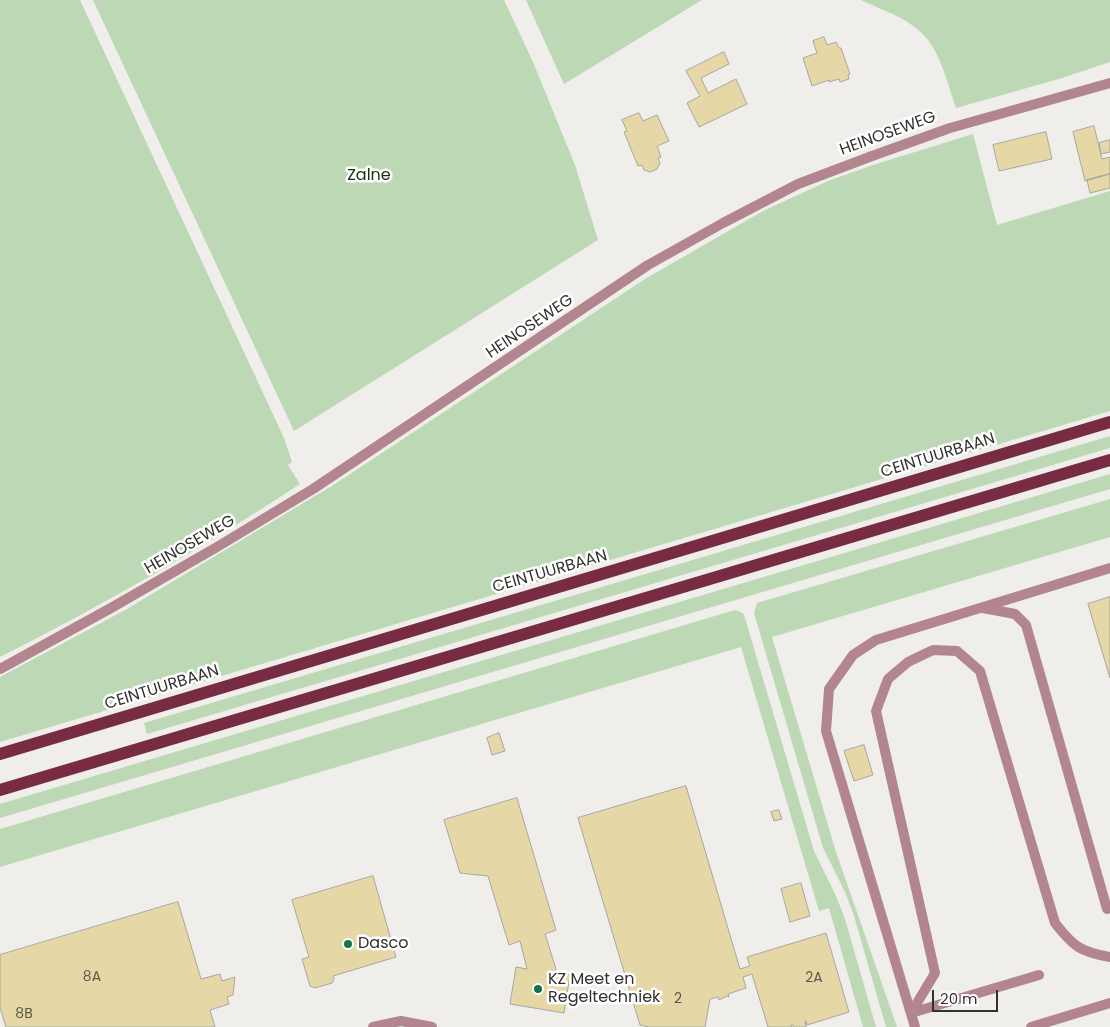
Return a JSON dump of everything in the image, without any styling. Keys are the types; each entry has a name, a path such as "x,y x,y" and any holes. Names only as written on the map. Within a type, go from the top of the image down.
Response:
{"main road":[{"name":"CEINTUURBAAN","path":"0,754 1110,422"},
{"path":"0,790 1110,460"}],"street":[{"name":"HEINOSEWEG","path":"0,668 111,608 313,489 648,265 723,223 798,184 872,156 950,128 1110,83"},
{"path":"915,1027 826,731 830,689 853,654 876,640 1110,568"},
{"path":"980,608 1015,614 1026,625 1107,909 1110,908"},
{"path":"912,1013 935,973 876,711 888,679 908,662 933,650 958,651 980,672 1055,922 1069,941 1090,953 1110,957"},
{"path":"912,1013 1039,975"},
{"path":"1031,1027 1110,1004"},
{"path":"373,1027 401,1021 432,1027"}],"green space":[{"path":"0,0 80,0 284,438 292,462 288,465 300,484 153,575 0,657"},
{"name":"Zalne","path":"93,0 504,0 533,62 575,165 598,240 294,431"},
{"path":"526,0 702,0 564,84"},
{"path":"861,0 1110,0 1110,62 1059,79 956,108 941,63 928,40 906,21"},
{"path":"973,134 997,225 1110,191 1110,411 0,742 0,677 127,609 335,484 645,279 763,211 828,181"},
{"path":"1110,436 1110,448 147,734 144,723"},
{"path":"1110,474 1110,489 0,818 0,804"},
{"path":"1110,499 1110,537 772,637 836,852 897,1027 886,1027 854,916 845,892 823,848 754,613 757,603"},
{"path":"735,610 743,613 745,618 814,851 845,919 876,1027 863,1027 829,908 819,911 741,647 0,867 0,829"}],"building":[{"path":"824,37 827,45 836,42 839,48 841,48 850,74 848,75 849,79 840,82 839,79 829,82 829,80 812,86 803,58 817,53 813,41"},
{"path":"724,52 729,64 701,78 708,93 736,79 747,104 699,127 687,103 700,96 686,71"},
{"path":"639,113 643,121 657,115 669,141 657,146 661,157 658,158 660,163 657,169 650,172 644,170 642,165 638,166 624,132 627,131 622,120"},
{"path":"1094,126 1102,159 1110,157 1110,174 1085,181 1073,132"},
{"path":"1046,132 1052,159 999,171 993,145"},
{"path":"1110,140 1110,152 1101,154 1099,143"},
{"path":"1110,174 1110,188 1090,193 1087,180"},
{"path":"1110,597 1110,678 1088,604"},
{"path":"499,733 505,751 492,755 487,738"},
{"path":"864,745 873,775 854,781 844,751"},
{"path":"686,786 740,969 750,966 747,957 826,933 849,1012 807,1025 805,1021 806,1027 794,1027 791,1025 792,1027 768,1027 752,974 743,977 746,988 728,994 729,997 727,996 719,1000 718,997 710,999 705,1027 649,1027 640,1025 578,818"},
{"path":"517,798 556,930 545,934 556,969 555,973 570,975 564,1013 510,1004 516,967 527,969 520,941 509,945 488,876 460,873 444,820"},
{"path":"779,810 782,819 774,821 771,812"},
{"path":"373,876 396,957 333,976 332,983 315,988 310,986 302,959 309,957 292,900"},
{"path":"801,883 810,916 790,922 781,889"},
{"path":"178,902 201,979 220,974 222,981 235,977 233,995 227,997 229,1004 210,1010 215,1027 6,1027 0,1008 0,955"}],"place":[{"name":"Dasco","path":"348,944"},
{"name":"KZ Meet en Regeltechniek","path":"538,989"}]}
